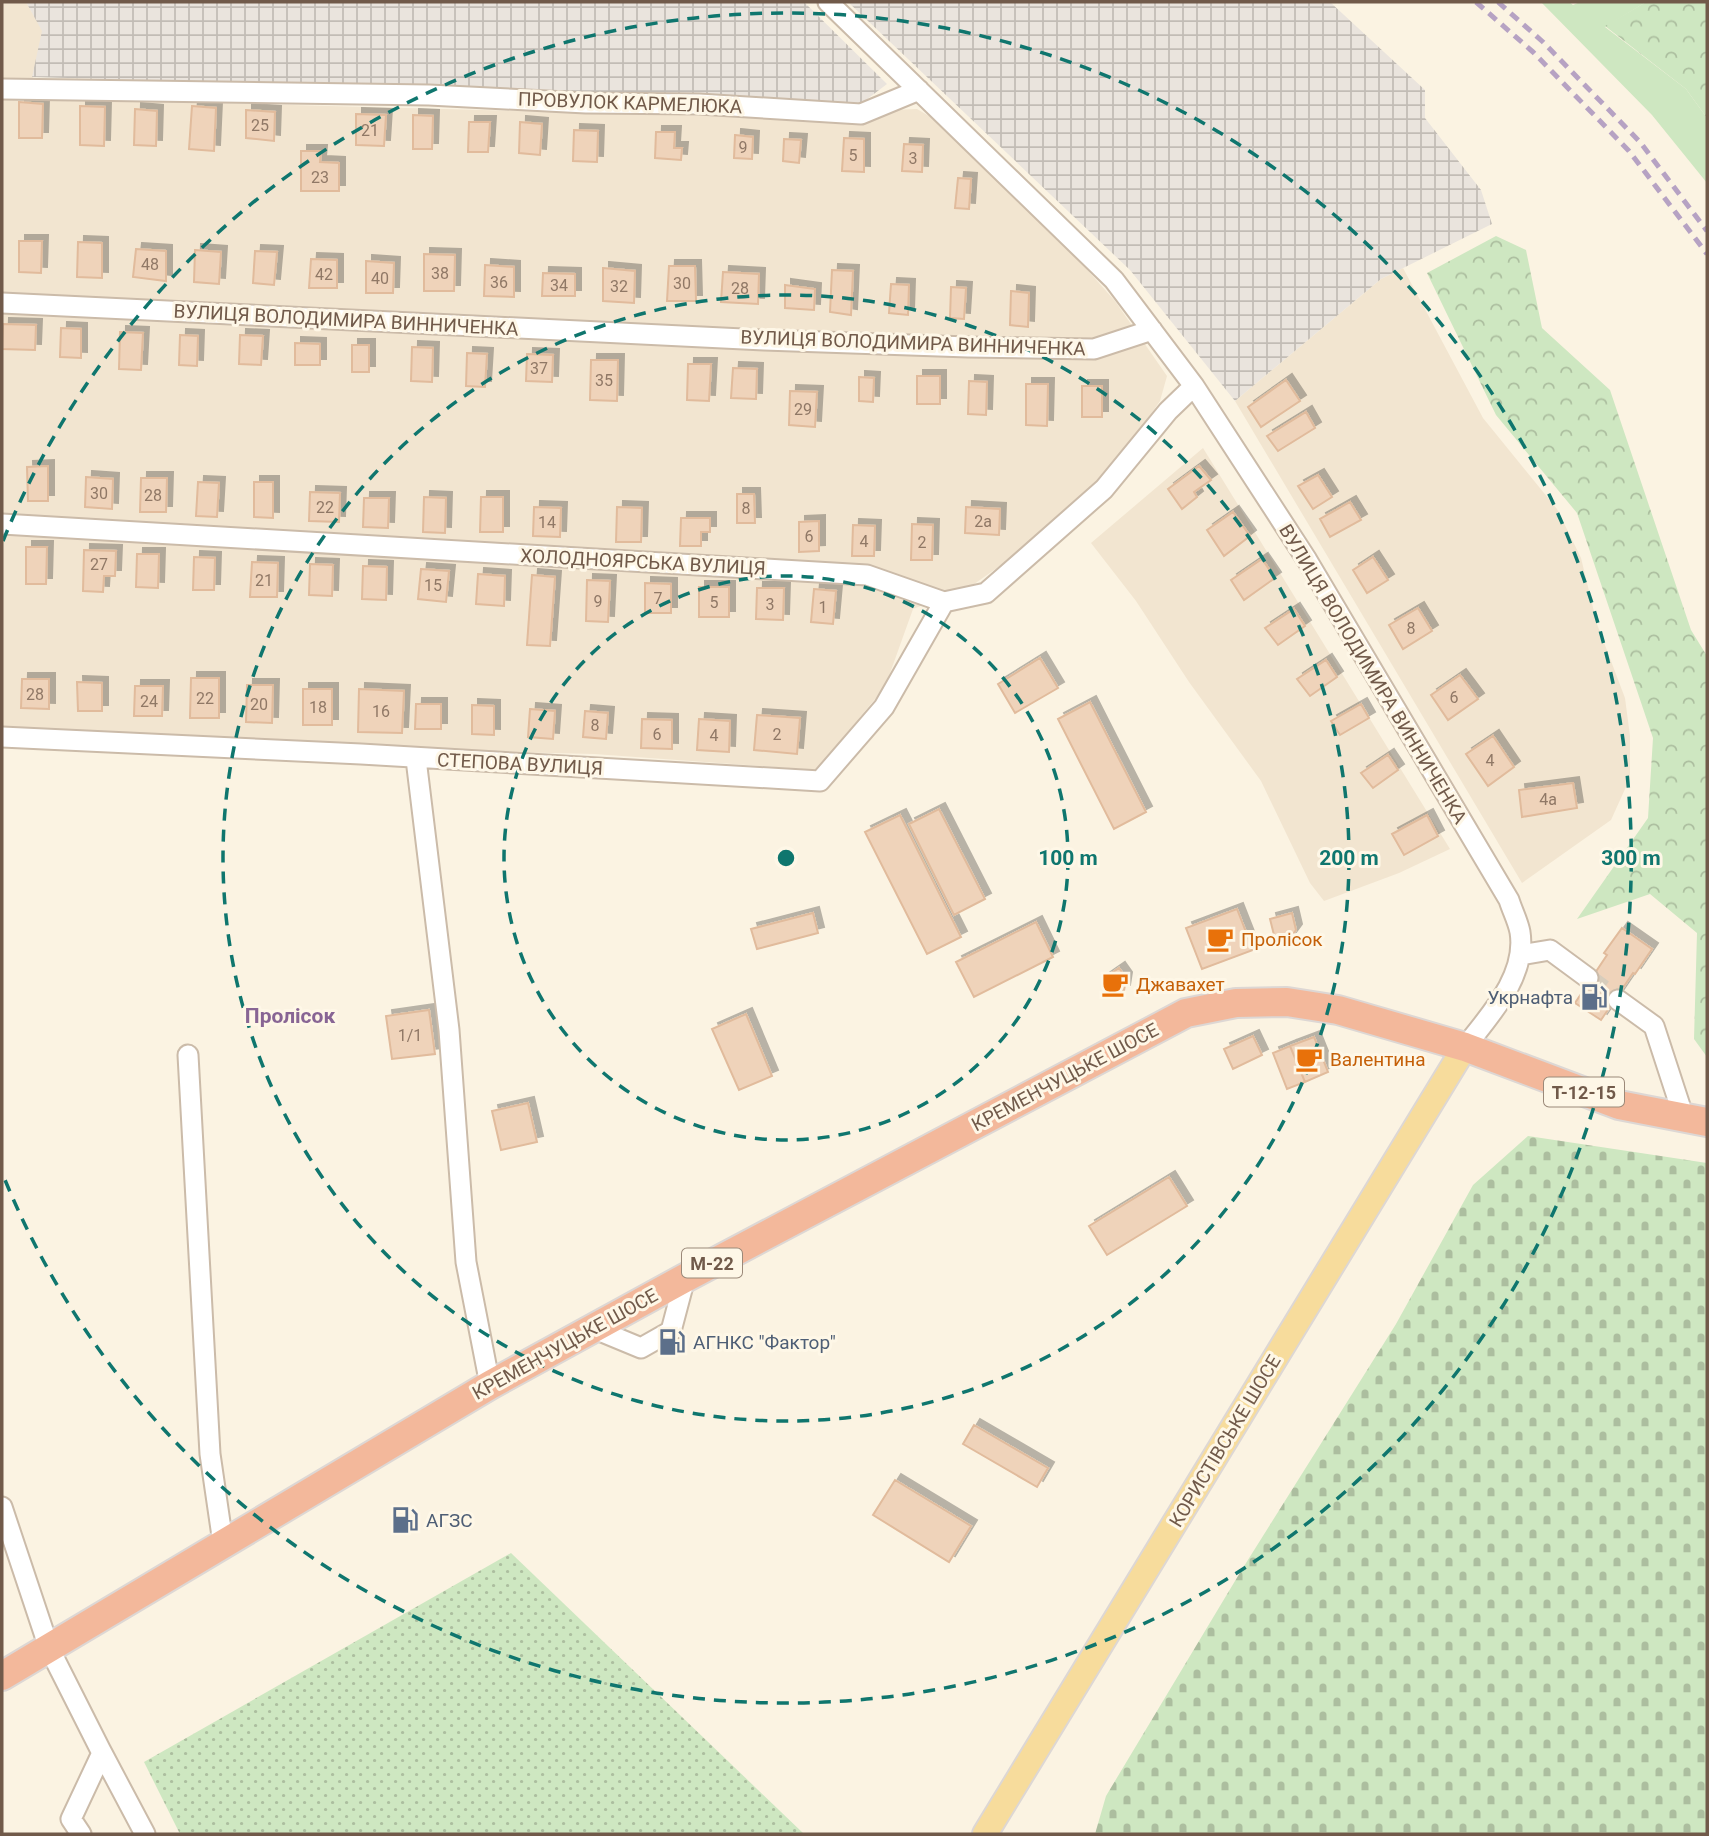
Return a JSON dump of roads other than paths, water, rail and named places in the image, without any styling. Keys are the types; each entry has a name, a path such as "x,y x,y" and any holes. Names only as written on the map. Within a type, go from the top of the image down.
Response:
{"highway":[{"name":"КРЕМЕНЧУЦЬКЕ ШОСЕ","path":"2,1676 490,1385 685,1278 1186,1013 1237,1003 1287,1002 1338,1010 1465,1047"},
{"name":"Т-12-15","path":"1465,1047 1619,1105 1695,1120"}],"main road":[{"name":"КОРИСТІВСЬКЕ ШОСЕ","path":"985,1834 1465,1047"}],"street":[{"path":"828,2 1114,281 1152,330"},
{"name":"ПРОВУЛОК КАРМЕЛЮКА","path":"2,89 429,95 586,103 699,104 861,114 919,90"},
{"name":"ВУЛИЦЯ ВОЛОДИМИРА ВИННИЧЕНКА","path":"2,303 695,337 1094,349 1152,330 1194,386 1307,560 1509,901 1520,931 1520,955 1516,974 1494,1010 1465,1047"},
{"name":"ХОЛОДНОЯРСЬКА ВУЛИЦЯ","path":"2,524 867,575 944,601 986,593 1104,489 1168,411 1194,386"},
{"name":"СТЕПОВА ВУЛИЦЯ","path":"2,737 820,781 884,707 944,601"},
{"path":"416,758 449,1030 466,1262 490,1385"},
{"path":"1520,955 1550,950 1588,978"},
{"path":"1618,1000 1654,1026 1695,1120"},
{"path":"188,1055 210,1454 223,1543"},
{"path":"595,1329 642,1348 671,1331 685,1278"},
{"path":"2,1507 48,1648 145,1834"},
{"path":"81,1834 71,1819 101,1751"}],"tunnel":[{"path":"1588,978 1618,1000"}],"railway":[{"path":"1476,2 1533,52 1629,151 1707,254"},
{"path":"1498,2 1543,42 1640,142 1707,231"}],"place":[{"name":"Пролісок","path":"1220,939"},
{"name":"Джавахет","path":"1115,984"},
{"name":"Укрнафта","path":"1594,997"},
{"name":"Валентина","path":"1309,1059"},
{"name":"АГНКС \"Фактор\"","path":"672,1342"},
{"name":"АГЗС","path":"405,1520"}],"district":[{"name":"Пролісок","path":"290,1016"}]}
